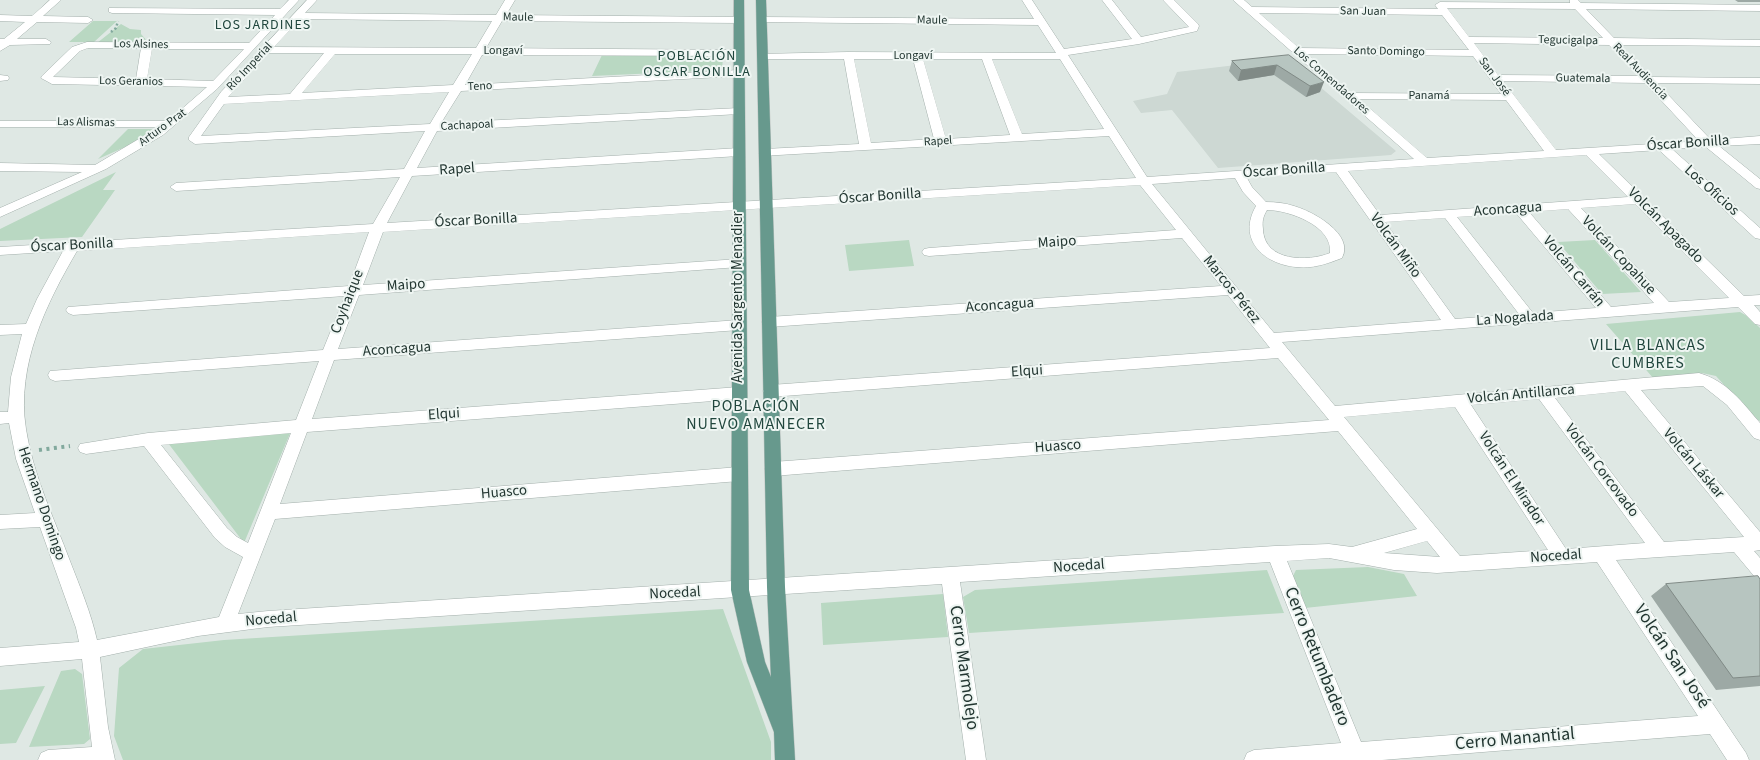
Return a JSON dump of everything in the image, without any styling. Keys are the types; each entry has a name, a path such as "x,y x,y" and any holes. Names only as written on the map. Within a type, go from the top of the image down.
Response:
{"main road":[{"name":"Avenida Sargento Menadier","path":"739,0 740,590 756,662 784,736"},
{"name":"Avenida Sargento Menadier","path":"762,0 776,587 785,760"}],"street":[{"path":"2,44 56,0"},
{"path":"130,11 146,0"},
{"name":"Arturo Prat","path":"0,213 129,152 171,124 215,84 294,0"},
{"name":"Río Imperial","path":"195,140 195,137 220,101 312,0"},
{"name":"Coyhaique","path":"226,624 352,290 378,228 456,88 510,0"},
{"name":"Marcos Pérez","path":"1027,0 1142,180 1456,564"},
{"path":"1106,0 1139,41"},
{"name":"Longaví","path":"763,56 1062,54 1139,41 1194,28 1168,0"},
{"name":"Los Comendadores","path":"1238,0 1424,162"},
{"name":"San Juan","path":"1250,10 1575,3 1760,8"},
{"name":"Real Audiencia","path":"1575,3 1708,143 1760,185"},
{"name":"San José","path":"1441,6 1552,153"},
{"path":"112,10 284,12"},
{"name":"Maule","path":"298,16 739,20"},
{"path":"0,18 88,20"},
{"name":"Maule","path":"762,20 1041,22"},
{"name":"Tegucigalpa","path":"1466,40 1760,43"},
{"path":"2,44 46,42"},
{"name":"Los Alsines","path":"46,80 47,76 79,47 94,44 251,46"},
{"path":"141,82 147,45"},
{"name":"Longaví","path":"266,50 739,53"},
{"path":"293,97 332,50"},
{"name":"Santo Domingo","path":"1297,51 1476,53"},
{"path":"848,55 866,147"},
{"path":"917,56 941,142"},
{"path":"986,56 1017,137"},
{"name":"Teno","path":"220,101 739,73"},
{"name":"Guatemala","path":"1495,78 1760,81"},
{"name":"Los Geranios","path":"46,80 215,84"},
{"name":"Panamá","path":"1348,96 1509,97"},
{"name":"Cachapoal","path":"195,140 739,111"},
{"name":"Las Alismas","path":"0,123 171,124"},
{"name":"Rapel","path":"765,153 1111,132"},
{"name":"Óscar Bonilla","path":"0,250 739,206 1708,143 1758,142"},
{"name":"Los Oficios","path":"1661,146 1760,235"},
{"name":"Volcán Apagado","path":"1589,151 1760,320"},
{"name":"Rapel","path":"176,187 739,152"},
{"path":"0,167 95,168"},
{"name":"Volcán Miño","path":"1339,168 1452,324"},
{"path":"1239,174 1247,189 1263,206 1284,207 1306,215 1332,235 1337,244 1337,255 1325,262 1309,264 1273,257 1258,242 1256,219 1263,206"},
{"name":"Aconcagua","path":"1376,219 1639,200"},
{"name":"Volcán Copahue","path":"1571,205 1665,307"},
{"name":"Volcán Carrán","path":"1520,209 1607,312"},
{"path":"1448,214 1529,317"},
{"name":"Maipo","path":"929,252 1185,234"},
{"name":"Hermano Domingo","path":"73,246 49,289 32,329 18,378 16,417 22,452 85,628 91,650 104,758"},
{"name":"Maipo","path":"73,310 739,263"},
{"name":"Aconcagua","path":"769,322 1232,290"},
{"name":"La Nogalada","path":"1271,338 1760,300"},
{"name":"Aconcagua","path":"55,375 739,325"},
{"path":"0,330 32,329"},
{"name":"Elqui","path":"771,391 1282,352"},
{"name":"Volcán Antillanca","path":"1331,412 1699,379 1710,381 1719,388 1760,434"},
{"name":"Volcán Láskar","path":"1628,385 1759,543"},
{"name":"Elqui","path":"86,448 148,439 302,426 739,393"},
{"name":"Volcán Corcovado","path":"1543,393 1660,550"},
{"name":"Volcán El Mirador","path":"1459,400 1562,557"},
{"path":"0,418 16,417"},
{"name":"Huasco","path":"773,469 1342,425"},
{"path":"148,439 221,533 230,542 253,554"},
{"name":"Huasco","path":"269,512 740,474"},
{"path":"0,522 46,519"},
{"name":"Nocedal","path":"1353,554 1431,534"},
{"name":"Nocedal","path":"0,657 91,650 161,634 268,619 1328,551 1414,564 1456,564 1759,543"},
{"path":"1739,545 1760,571"},
{"name":"Cerro Retumbadero","path":"1275,554 1356,756"},
{"name":"Volcán San José","path":"1602,554 1739,760"},
{"name":"Cerro Marmolejo","path":"950,576 976,760"},
{"name":"Cerro Manantial","path":"1254,760 1356,756 1715,724"},
{"path":"48,760 104,758"}],"path":[{"path":"94,44 116,28 118,20 130,11"},
{"path":"22,452 70,446 86,448"}],"shaded area":[{"path":"1287,59 1396,151 1391,155 1218,168 1172,110 1141,113 1133,101 1167,94 1177,72"}],"green space":[{"path":"93,21 117,21 94,42 69,42"},
{"path":"121,24 130,29 141,30 141,34 149,43 97,43"},
{"path":"602,55 723,57 722,70 592,76"},
{"path":"128,129 153,129 132,144 98,159"},
{"path":"116,172 103,190 115,190 82,237 0,241 0,229"},
{"path":"909,240 914,266 849,271 845,245"},
{"path":"1595,240 1641,292 1602,294 1558,242"},
{"path":"1740,312 1749,317 1760,328 1760,421 1754,418 1716,376 1702,373 1654,379 1606,324"},
{"path":"291,431 244,543 168,443"},
{"path":"1368,567 1404,574 1417,596 1305,608 1292,578 1296,570"},
{"path":"1267,570 1284,613 969,633 963,597 975,590"},
{"path":"943,594 948,637 823,645 821,603"},
{"path":"723,609 771,742 771,760 123,760 114,736 119,668 143,649 224,640"},
{"path":"75,669 82,674 90,739 84,744 29,747 61,671"},
{"path":"45,686 16,743 0,744 0,690"}],"building":[{"path":"1289,55 1324,82 1310,86 1277,65 1241,70 1232,61"},
{"path":"1758,576 1760,579 1760,676 1733,678 1666,584"}],"district":[{"name":"LOS JARDINES","path":"263,26"},
{"name":"POBLACIÓN OSCAR BONILLA","path":"697,66"},
{"name":"VILLA BLANCAS CUMBRES","path":"1648,355"},
{"name":"POBLACIÓN NUEVO AMANECER","path":"756,416"}]}
